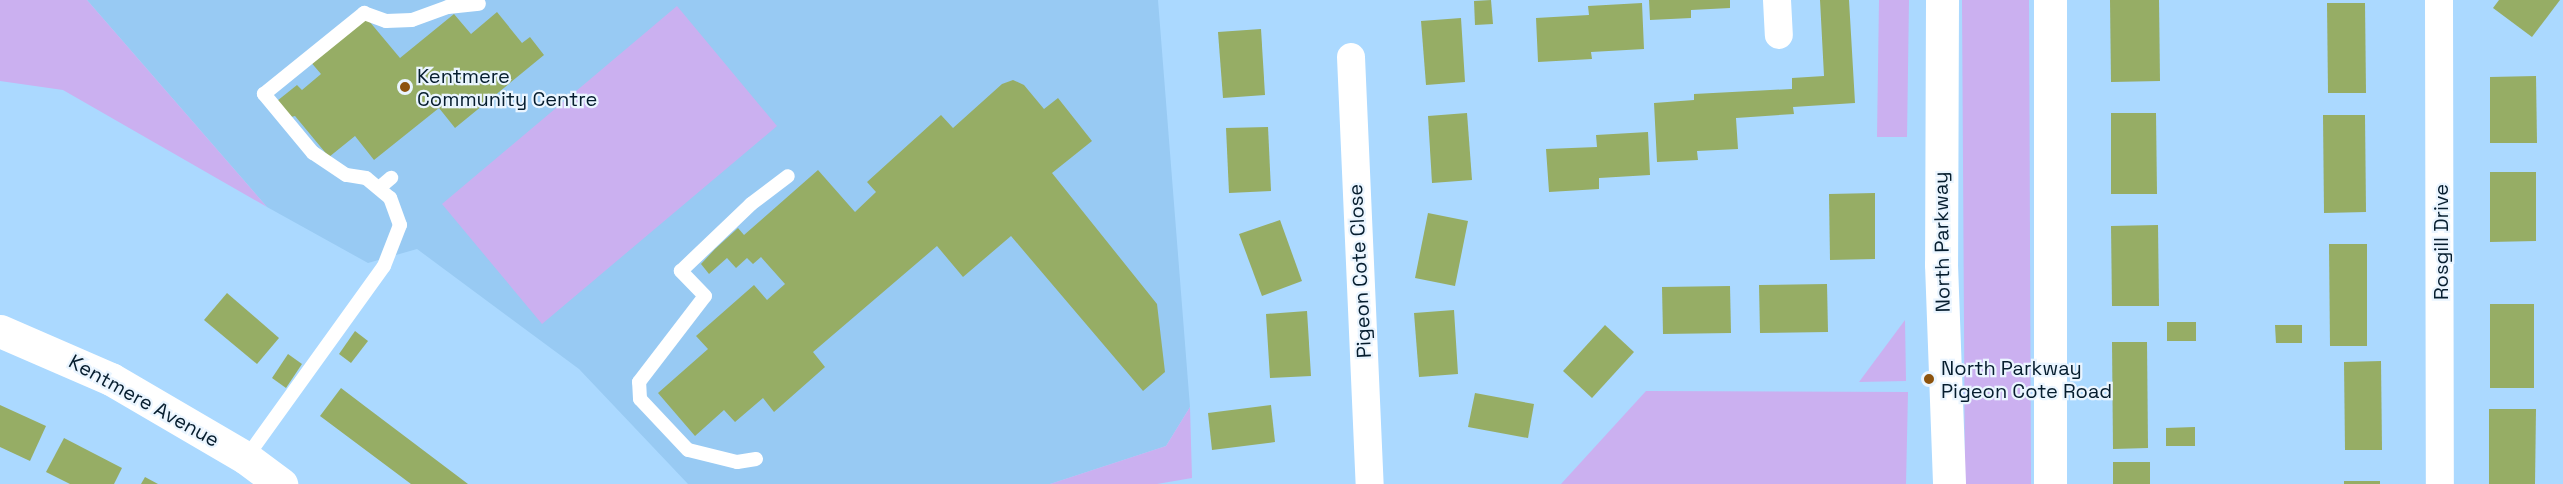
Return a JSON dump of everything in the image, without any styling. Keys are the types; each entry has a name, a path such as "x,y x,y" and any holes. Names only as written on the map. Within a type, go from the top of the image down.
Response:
{"street":[{"path":"1777,0 1779,35"},
{"name":"North Parkway","path":"1942,0 1941,264 1949,484"},
{"path":"2050,0 2050,484"},
{"name":"Rosgill Drive","path":"2439,0 2440,484"},
{"name":"Pigeon Cote Close","path":"1351,57 1370,484"},
{"name":"Kentmere Avenue","path":"0,331 111,379 246,458 281,484"}],"lane":[{"path":"246,458 384,266 400,225 390,198 380,188 366,178 346,175 313,153 264,94 364,13 387,21 412,20 448,7 479,4"},
{"path":"756,459 737,462 688,450 640,399 639,382 705,296 681,271 751,204 788,176"},
{"path":"380,188 391,177"}],"shaded area":[{"path":"0,0 87,0 267,207 63,90 0,81"},
{"path":"87,0 1158,0 1190,407 1166,446 1050,484 688,484 579,369 417,249 368,263 267,207"},
{"path":"1879,0 1909,0 1907,137 1877,137"},
{"path":"1962,0 2029,0 2031,484 1965,484"},
{"path":"677,6 777,126 542,324 442,204"},
{"path":"1905,320 1906,381 1859,382"},
{"path":"1646,391 1908,392 1906,484 1561,484"},
{"path":"1190,407 1192,478 1157,484 1050,484 1166,446"}],"building":[{"path":"1491,0 1493,24 1475,25 1474,1"},
{"path":"1649,0 1730,0 1730,8 1691,10 1691,18 1650,20"},
{"path":"1820,0 1849,0 1855,103 1793,107 1794,114 1736,118 1738,149 1697,151 1698,160 1657,162 1654,103 1694,100 1694,94 1792,89 1792,78 1824,76"},
{"path":"2110,0 2159,0 2160,81 2111,82"},
{"path":"2499,0 2560,0 2532,37 2493,8"},
{"path":"1642,3 1644,49 1591,52 1592,59 1538,62 1536,18 1589,15 1588,6"},
{"path":"2327,3 2365,3 2366,93 2328,93"},
{"name":"Kentmere Community Centre","path":"497,12 522,43 530,37 544,55 455,128 439,108 374,160 355,136 329,157 295,116 291,117 277,101 297,85 302,90 321,74 309,60 364,15 400,58 454,14 471,34"},
{"path":"1461,18 1465,82 1426,85 1421,21"},
{"path":"1261,29 1265,95 1223,98 1218,32"},
{"path":"2536,76 2537,143 2490,143 2490,77"},
{"path":"1013,80 1024,85 1044,109 1058,98 1092,141 1052,173 1157,304 1165,372 1143,391 1011,236 963,277 937,246 813,352 825,367 774,412 763,398 735,422 724,410 695,436 658,393 708,349 696,336 754,285 767,300 785,284 761,257 753,264 747,258 736,268 727,258 709,274 701,264 738,228 744,235 818,170 855,212 876,192 867,182 941,115 953,128 1002,84"},
{"path":"1467,113 1472,180 1432,183 1428,116"},
{"path":"2111,113 2156,113 2157,194 2111,194"},
{"path":"2323,115 2365,115 2366,212 2324,213"},
{"path":"1268,127 1271,191 1229,193 1226,128"},
{"path":"1648,132 1650,175 1599,178 1599,189 1549,192 1546,149 1597,147 1596,135"},
{"path":"2490,172 2536,172 2536,241 2490,242"},
{"path":"1875,193 1875,259 1830,260 1829,194"},
{"path":"1428,213 1468,221 1455,286 1415,278"},
{"path":"1280,220 1302,281 1262,296 1239,234"},
{"path":"2158,225 2159,306 2112,306 2111,226"},
{"path":"2329,244 2367,244 2367,346 2330,346"},
{"path":"1827,284 1828,332 1760,333 1759,285"},
{"path":"1730,286 1731,333 1663,334 1662,287"},
{"path":"227,293 279,338 257,364 204,320"},
{"path":"2490,304 2534,304 2534,388 2490,388"},
{"path":"1454,310 1458,374 1419,377 1414,313"},
{"path":"1307,311 1311,376 1270,378 1266,314"},
{"path":"2167,322 2196,322 2196,341 2167,341"},
{"path":"1605,325 1634,352 1592,398 1563,371"},
{"path":"2275,325 2302,325 2302,343 2276,343"},
{"path":"355,331 368,341 351,363 339,354"},
{"path":"2112,342 2147,342 2148,448 2113,449"},
{"path":"288,354 302,364 286,388 272,378"},
{"path":"2381,361 2382,450 2345,450 2344,362"},
{"path":"341,388 468,484 411,484 320,416"},
{"path":"1475,393 1534,404 1528,438 1468,427"},
{"path":"0,405 46,426 30,461 0,447"},
{"path":"1271,405 1275,442 1212,450 1208,413"},
{"path":"2489,409 2536,409 2535,484 2489,484"},
{"path":"2195,427 2195,446 2166,446 2166,428"},
{"path":"64,438 122,468 114,484 70,484 46,472"},
{"path":"2113,462 2150,462 2150,484 2113,484"},
{"path":"145,477 158,484 141,484"},
{"path":"2344,481 2380,481 2380,484 2344,484"}],"place":[{"name":"Kentmere Community Centre","path":"405,87"},
{"name":"North Parkway Pigeon Cote Road","path":"1929,379"}]}
